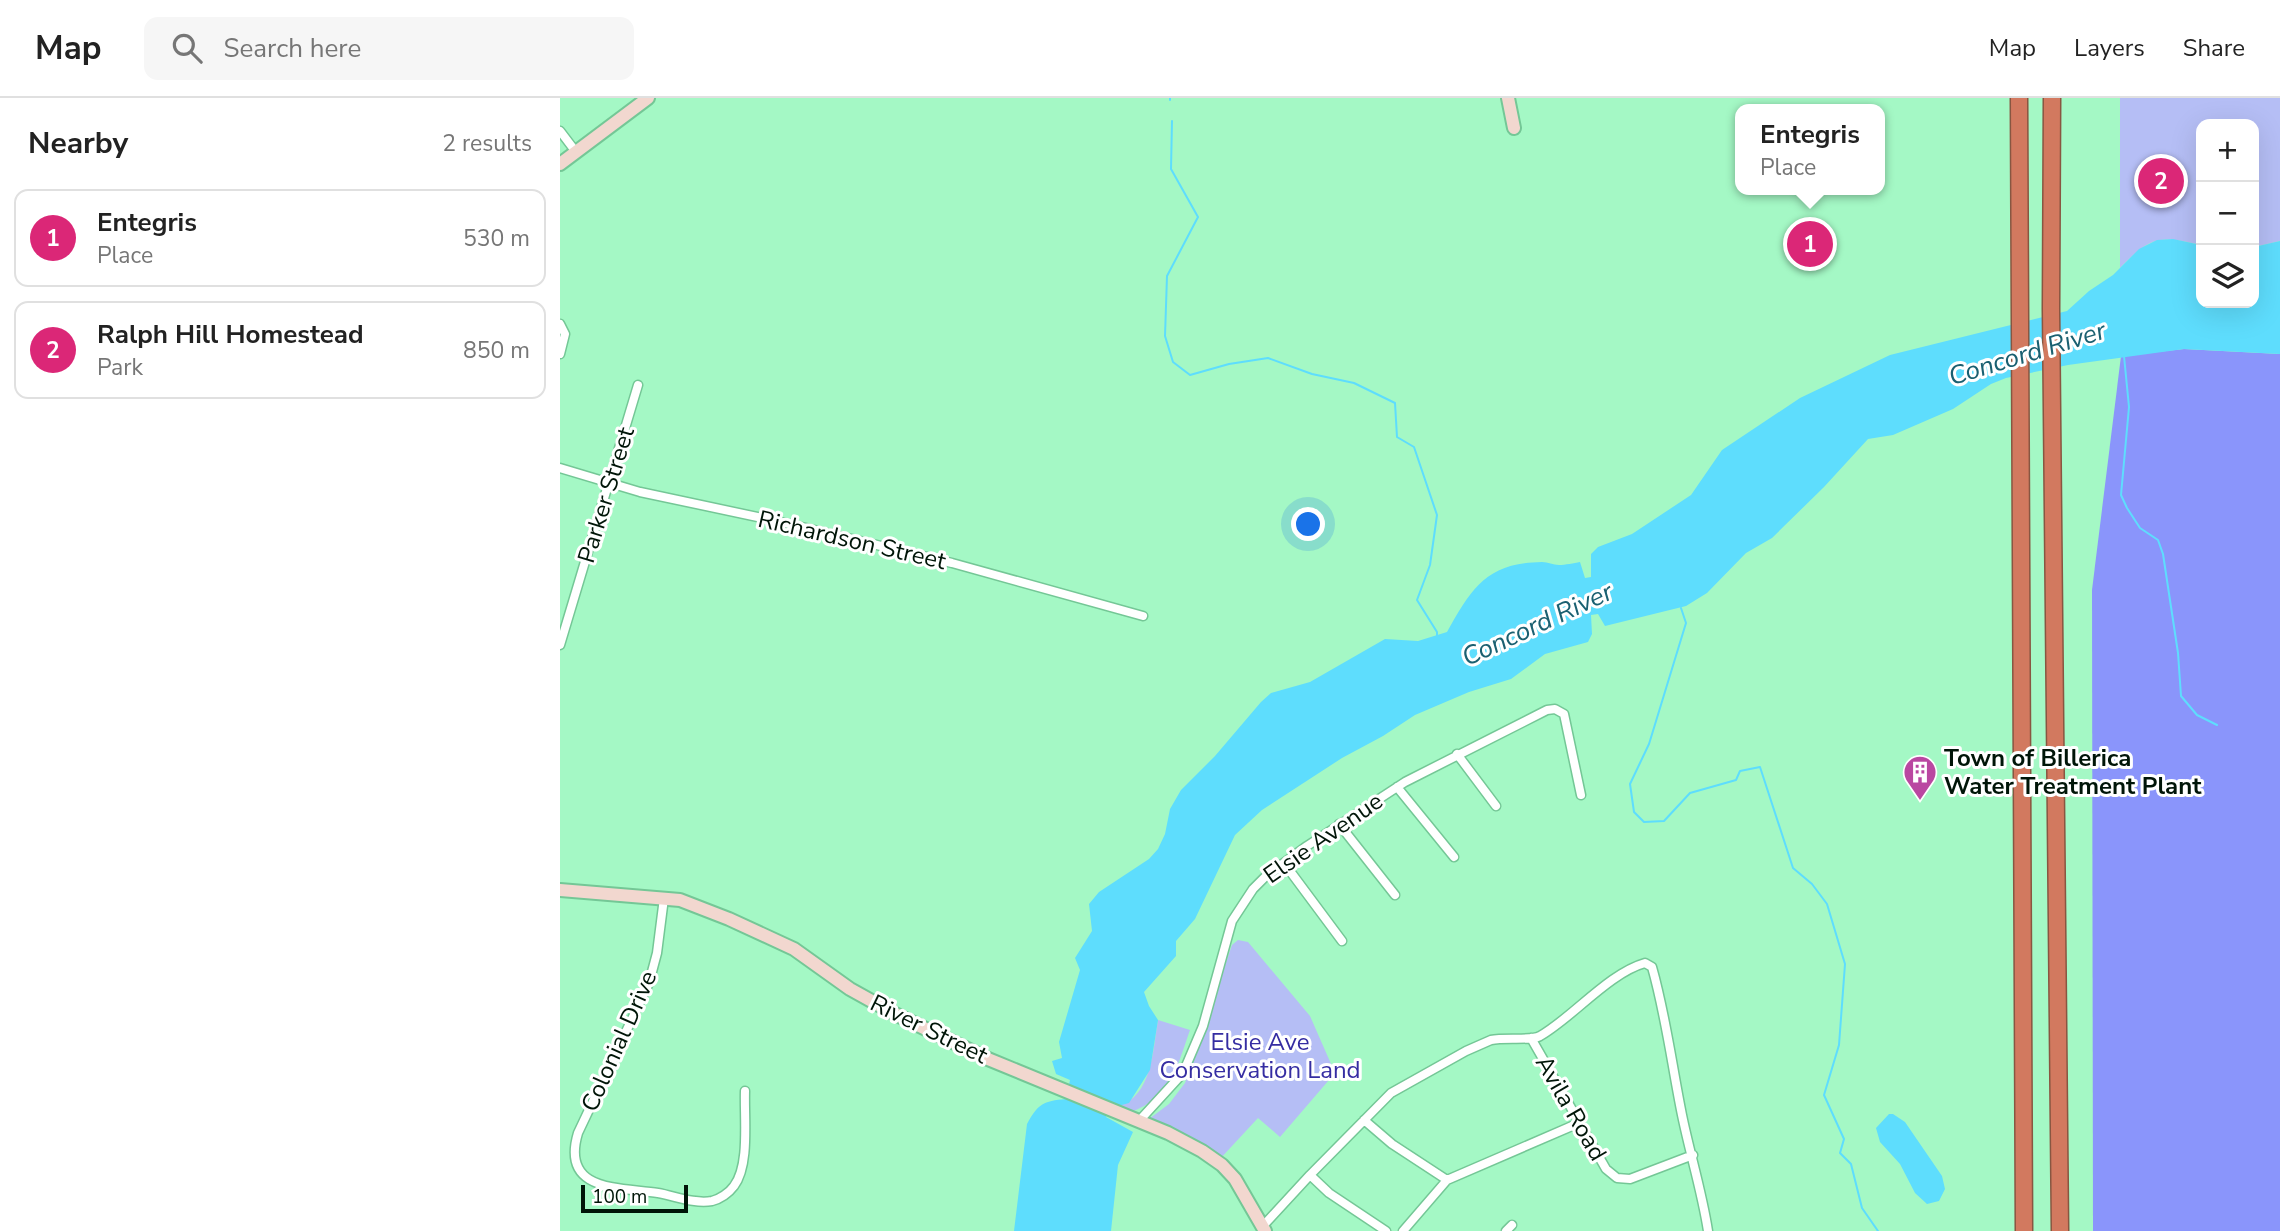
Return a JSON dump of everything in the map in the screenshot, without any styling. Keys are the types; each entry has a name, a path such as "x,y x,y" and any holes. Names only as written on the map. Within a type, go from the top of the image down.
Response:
{"highway":[{"path":"2012,98 2019,136"},
{"path":"2019,98 2024,1231"},
{"path":"2052,98 2051,309 2060,1231"}],"main road":[{"path":"560,164 648,98"},
{"path":"1508,98 1514,128"},
{"name":"River Street","path":"560,890 680,900 794,949 850,989 895,1014 988,1059 1189,1144 1222,1166 1240,1187 1263,1229"}],"street":[{"path":"560,131 576,152"},
{"path":"560,354 565,341 562,327"},
{"name":"Parker Street","path":"560,644 638,385"},
{"name":"Richardson Street","path":"560,468 666,499 781,522 952,563 1143,616"},
{"name":"Elsie Avenue","path":"1139,1121 1184,1073 1191,1059 1203,1026 1231,921 1253,889 1284,863 1397,787 1539,713 1555,709 1563,714 1565,719 1581,795"},
{"path":"1457,754 1496,806"},
{"path":"1397,787 1454,857"},
{"path":"1339,824 1395,895"},
{"path":"1284,863 1342,941"},
{"name":"Colonial Drive","path":"664,898 653,972 637,1012 578,1133 573,1147 577,1165 583,1175 600,1186 700,1201 713,1200 733,1188 741,1172 746,1091"},
{"path":"1263,1229 1310,1175 1398,1088 1466,1051 1501,1038 1531,1038 1542,1035 1587,999 1645,963 1652,967 1708,1231"},
{"name":"Avila Road","path":"1531,1038 1606,1169 1620,1179 1634,1178 1693,1155"},
{"path":"1364,1120 1392,1144 1447,1180"},
{"path":"1403,1231 1447,1180 1579,1123"},
{"path":"1310,1175 1329,1193 1386,1231"}],"green space":[{"path":"2120,98 2280,98 2280,241 2259,246 2259,119 2196,119 2196,244 2165,239 2156,241 2140,250 2120,268"},
{"name":"Elsie Ave Conservation Land","path":"1238,940 1248,942 1310,1016 1335,1073 1280,1137 1258,1118 1219,1160 1149,1119 1169,1104 1185,1083 1232,945"},
{"name":"Elsie Ave Conservation Land","path":"1158,1020 1190,1030 1176,1068 1164,1089 1144,1106 1131,1112 1118,1106 1138,1093 1144,1082 1152,1058"}],"shaded area":[{"path":"2184,349 2280,354 2280,1231 2093,1231 2092,590 2121,356"}],"water":[{"name":"Concord River","path":"2173,239 2196,244 2196,308 2259,308 2259,246 2280,241 2280,354 2184,349 2068,365 2006,378 1991,384 1953,409 1893,435 1868,439 1772,538 1746,553 1707,593 1686,606 1605,626 1598,614 1591,615 1592,634 1588,642 1545,654 1511,679 1469,692 1415,715 1262,810 1235,835 1195,919 1176,941 1176,956 1144,992 1158,1020 1150,1070 1129,1103 1118,1106 1111,1102 1106,1117 1133,1132 1118,1165 1111,1231 1014,1231 1027,1124 1042,1105 1066,1099 1070,1080 1056,1074 1052,1061 1062,1058 1059,1042 1080,970 1075,958 1092,931 1089,904 1099,892 1149,859 1158,849 1165,834 1170,809 1181,790 1271,693 1310,682 1385,639 1418,641 1447,632 1473,591 1494,573 1507,567 1523,563 1559,565 1580,562 1585,578 1591,577 1591,554 1598,547 1632,534 1691,495 1722,450 1800,398 1890,355 2067,311 2089,291 2113,275 2139,249 2157,240"},
{"path":"1889,1114 1905,1122 1942,1176 1945,1189 1939,1201 1927,1204 1915,1193 1900,1164 1880,1142 1876,1128"}],"waterway":[{"path":"1172,121 1171,169 1198,217 1167,276 1165,336 1173,362 1190,375 1229,364 1268,358 1312,374 1354,383 1395,403 1397,437 1414,447 1437,515 1430,565 1417,600 1437,632 1437,637"},
{"path":"2124,356 2129,407 2121,495 2140,528 2158,540 2163,554 2178,653 2181,696 2197,715 2217,725"},
{"path":"1681,608 1686,623 1649,744 1630,784 1634,812 1644,822 1664,821 1690,793 1736,780 1740,771 1760,767 1793,868 1812,884 1827,904 1845,964 1839,1045 1824,1095 1844,1139 1840,1153 1851,1164 1862,1208 1878,1231"}],"place":[{"name":"Ralph Hill Homestead","path":"2161,181"},
{"name":"Entegris","path":"1810,244"},
{"name":"Town of Billerica Water Treatment Plant","path":"1920,802"}]}
